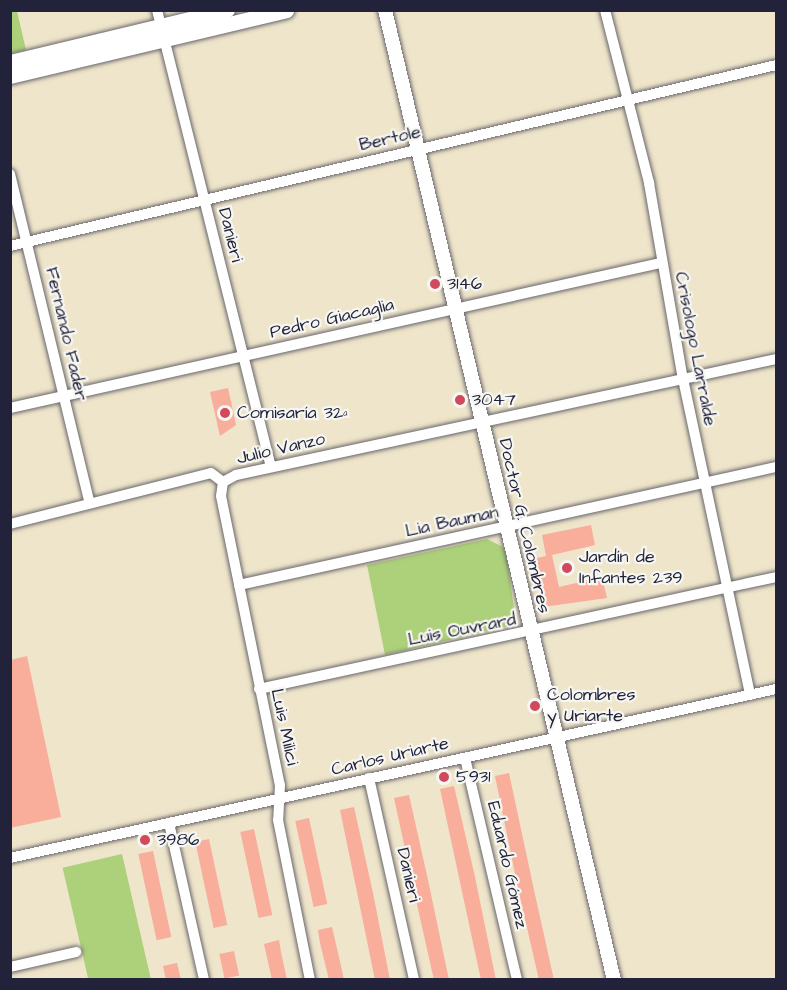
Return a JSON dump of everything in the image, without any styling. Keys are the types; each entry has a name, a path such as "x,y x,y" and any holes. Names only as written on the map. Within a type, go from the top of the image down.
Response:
{"main road":[{"path":"10,76 162,33 227,10"},
{"path":"10,62 286,10"}],"street":[{"name":"Danieri","path":"157,10 271,467"},
{"name":"Doctor G. Colombres","path":"385,10 554,736 614,980"},
{"name":"Crisologo Larralde","path":"605,10 649,183 661,263 683,379 750,695"},
{"name":"Bertole","path":"10,246 777,65"},
{"name":"Fernando Fader","path":"10,174 89,501"},
{"name":"Pedro Giacaglia","path":"10,408 661,263"},
{"name":"Julio Vanzo","path":"10,524 89,501 211,473 223,482 271,467 777,359"},
{"name":"Lia Bauman","path":"239,585 777,467"},
{"name":"Luis Milici","path":"223,482 221,496 280,799 278,820 310,980"},
{"name":"Luis Ouvrard","path":"259,689 530,633 777,577"},
{"name":"Carlos Uriarte","path":"10,858 465,758 554,736 777,689"},
{"name":"Eduardo Gómez","path":"465,758 517,980"},
{"name":"Danieri","path":"369,778 414,980"},
{"path":"169,823 204,980"},
{"path":"10,966 76,952"}],"green space":[{"path":"10,11 17,11 26,50 11,53"},
{"path":"487,539 503,547 507,557 516,624 385,655 367,565"},
{"path":"122,854 151,979 88,980 63,868"}],"building":[{"path":"228,388 236,425 220,436 210,392"},
{"name":"Jardín de Infantes 239","path":"591,525 595,545 552,555 559,587 602,577 607,598 543,607 532,559 546,556 542,535"},
{"path":"27,656 61,817 10,828 10,660"},
{"path":"509,773 554,980 539,980 519,893 495,776"},
{"path":"454,786 496,980 481,980 440,789"},
{"path":"409,795 449,980 434,980 394,798"},
{"path":"354,807 390,980 375,980 340,810"},
{"path":"309,818 327,904 314,907 295,821"},
{"path":"254,829 272,915 259,918 240,832"},
{"path":"209,839 227,925 214,928 195,842"},
{"path":"153,851 171,937 157,940 138,854"},
{"path":"332,927 344,980 329,980 320,943 318,930"},
{"path":"279,940 287,980 272,980 264,944"},
{"path":"234,951 239,975 225,979 219,954"},
{"path":"177,963 181,980 166,980 163,966"}],"place":[{"name":"3146","path":"435,284"},
{"name":"3047","path":"460,400"},
{"name":"Comisaría 32ª","path":"225,413"},
{"name":"Jardín de Infantes 239","path":"567,568"},
{"name":"Colombres y Uriarte","path":"535,706"},
{"name":"5931","path":"444,777"},
{"name":"3986","path":"145,840"}]}
